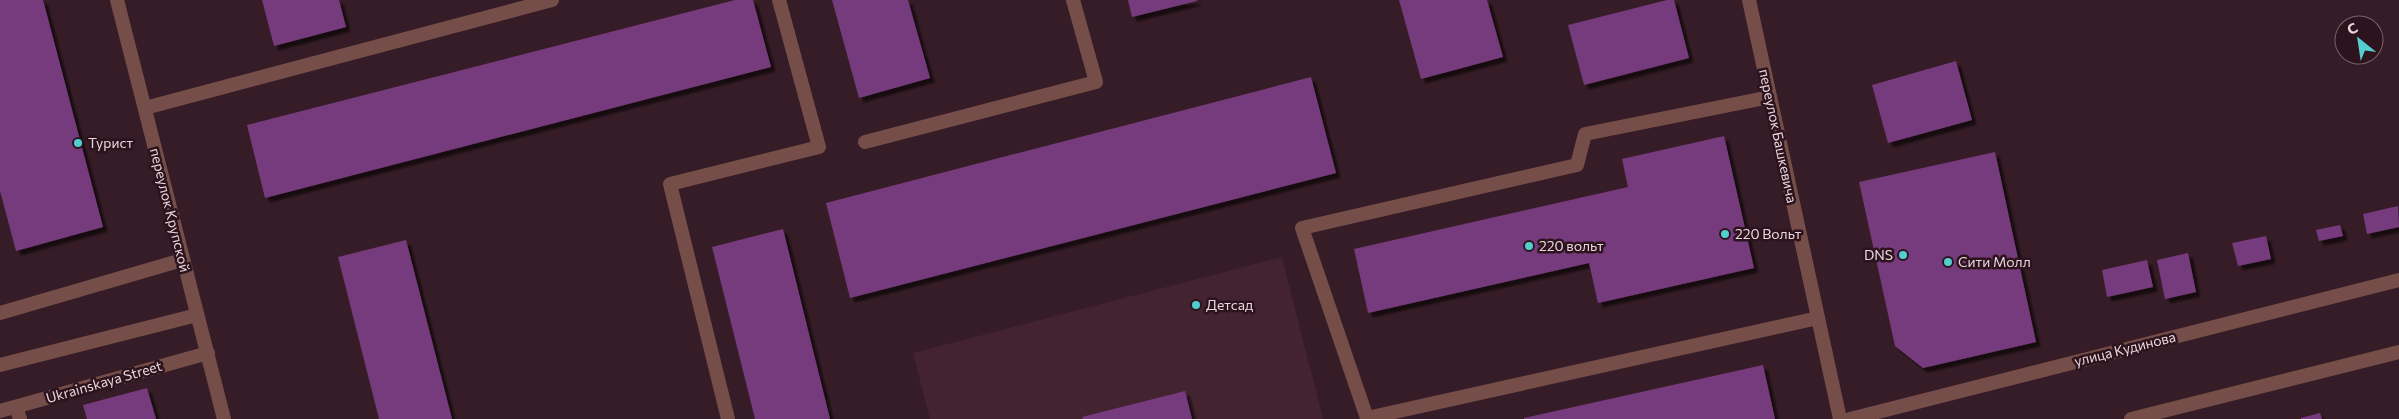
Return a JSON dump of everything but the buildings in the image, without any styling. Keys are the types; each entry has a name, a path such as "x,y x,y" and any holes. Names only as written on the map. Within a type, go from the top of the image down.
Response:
{"street":[{"name":"переулок Крупской","path":"117,0 224,419"},
{"path":"145,108 552,0"},
{"path":"728,419 670,184 819,147 779,0"},
{"path":"865,142 1096,82 1073,0"},
{"name":"переулок Башкевича","path":"1749,0 1840,419"},
{"path":"1770,97 1585,134 1577,165 1302,228 1368,418 1818,318"},
{"path":"0,312 182,260"},
{"name":"улица Кудинова","path":"1850,419 2399,280"},
{"path":"0,365 197,315"},
{"path":"2132,419 2399,352"},
{"name":"Ukrainskaya Street","path":"0,411 18,413 208,353"}],"shaded area":[{"name":"Детсад","path":"1282,257 1323,419 930,419 913,353"}],"place":[{"name":"Турист","path":"78,143"},
{"name":"220 Вольт","path":"1725,234"},
{"name":"220 вольт","path":"1529,246"},
{"name":"DNS","path":"1903,255"},
{"name":"Сити Молл","path":"1948,262"},
{"name":"Детсад","path":"1196,305"}]}
